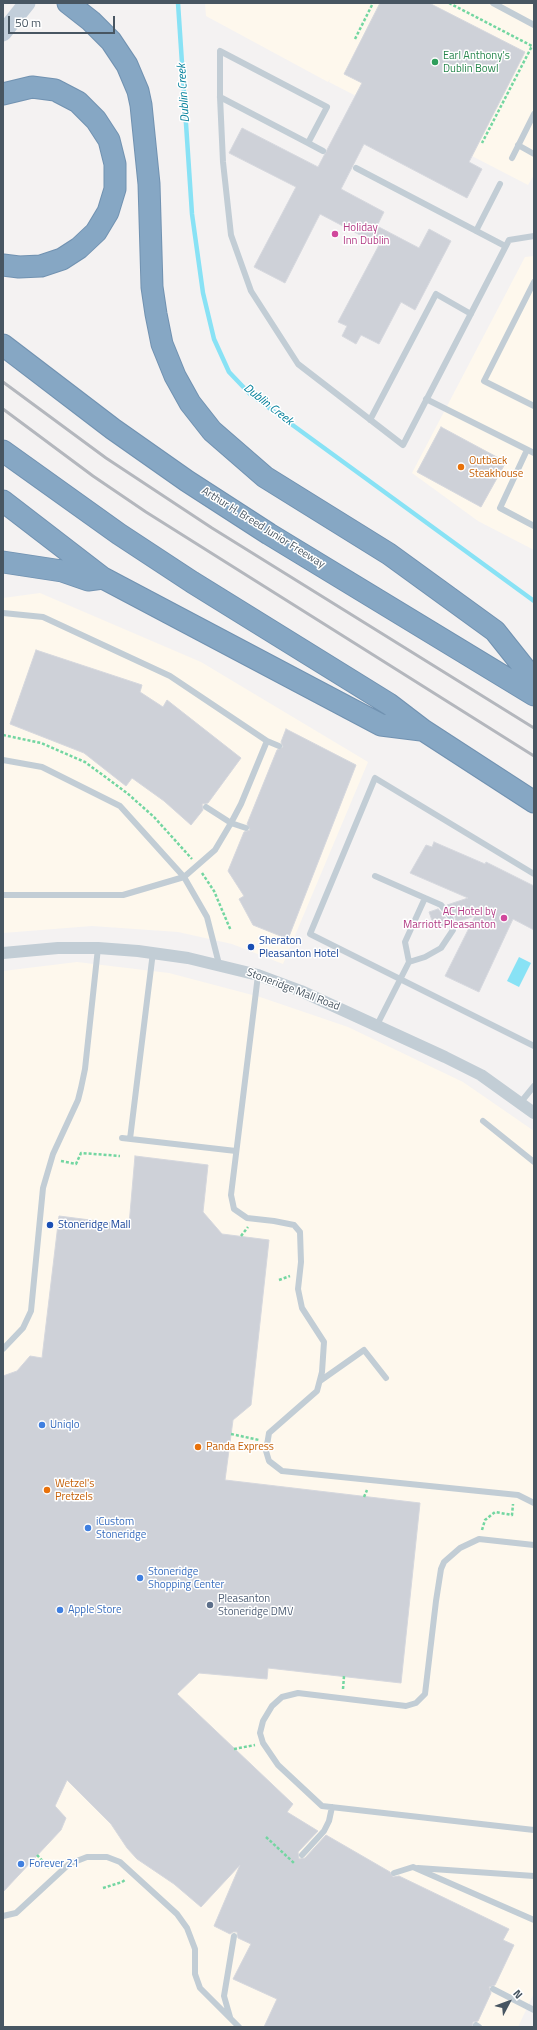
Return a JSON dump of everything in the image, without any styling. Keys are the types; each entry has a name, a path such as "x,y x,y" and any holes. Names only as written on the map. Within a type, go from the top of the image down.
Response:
{"highway":[{"path":"68,3 91,21 111,41 127,65 138,91 141,105 149,184 152,287 156,314 165,351 175,376 190,403 212,432 265,476 389,554 495,631 534,680"},
{"path":"3,94 32,87 55,90 78,102 96,120 109,140 115,164 114,189 108,212 96,232 79,248 62,259 41,266 19,267 3,265"},
{"name":"Arthur H. Breed Junior Freeway","path":"3,345 113,429 188,481 269,534 534,695"},
{"path":"3,451 119,534 192,582 389,704 422,730 534,802"},
{"path":"3,501 103,578 381,725 422,730"},
{"path":"3,562 62,571 88,580 103,578"}],"main road":[{"path":"3,33 27,3"}],"street":[{"name":"Stoneridge Mall Road","path":"3,953 58,948 98,948 153,952 219,964 258,975 301,991 376,1025 481,1076 521,1102 534,1113"}],"lane":[{"path":"492,3 534,25"},
{"path":"308,144 327,107 220,51 220,97 231,235 251,291 298,364 403,445 505,246 509,240 534,236"},
{"path":"220,97 323,151"},
{"path":"512,158 534,114"},
{"path":"518,146 534,154"},
{"path":"356,168 505,246"},
{"path":"476,231 500,184"},
{"path":"534,282 484,381 534,406"},
{"path":"370,420 436,294 471,314"},
{"path":"426,399 534,453"},
{"path":"527,450 500,508 534,526"},
{"path":"3,613 43,617 170,676 266,741 279,746"},
{"path":"3,895 123,894 184,877 215,850 241,804 266,741"},
{"path":"3,760 42,767 120,806 184,877 206,917 219,964"},
{"path":"534,874 375,778 310,934 534,1046"},
{"path":"206,807 231,823 246,828"},
{"path":"375,876 441,905 450,916 453,930 441,948 409,962 376,1025"},
{"path":"409,962 405,942 425,898"},
{"path":"3,1349 24,1328 31,1312 43,1188 54,1154 78,1100 81,1088 85,1069 98,948"},
{"path":"130,1138 153,952"},
{"path":"258,975 231,1195 234,1210 247,1218 294,1225 300,1232 301,1262 298,1289 302,1308 324,1342 322,1372 317,1391 269,1433 266,1451 269,1461 282,1471 518,1495 534,1503"},
{"path":"521,1102 534,1086"},
{"path":"483,1121 534,1162"},
{"path":"122,1138 236,1151"},
{"path":"320,1381 364,1350 386,1378"},
{"path":"534,1546 479,1539 471,1541 460,1548 444,1562 441,1569 425,1694 416,1703 406,1706 298,1693 282,1697 272,1706 263,1721 260,1733 263,1743 278,1765 322,1806 534,1830"},
{"path":"302,1854 324,1831 329,1821 332,1807"},
{"path":"3,1916 16,1913 56,1875 77,1860 87,1857 107,1857 120,1862 177,1914 187,1928 195,1949 195,1974 200,1988 239,2027"},
{"path":"413,1867 534,1920"},
{"path":"394,1873 413,1867 534,1876"},
{"path":"230,2018 224,1996 234,1936"},
{"path":"493,1989 534,2010"}],"path":[{"path":"355,39 373,3"},
{"path":"449,3 533,47 482,143"},
{"path":"61,1161 76,1164 81,1153 120,1156"},
{"path":"58,1167 64,1154"},
{"path":"231,1434 268,1441"},
{"path":"479,1539 485,1520 495,1512 512,1515 514,1502"},
{"path":"234,1749 263,1743"},
{"path":"266,1837 294,1863"},
{"path":"37,1855 46,1864"},
{"path":"103,1888 122,1882 132,1872"}],"shaded area":[{"path":"205,3 534,3 534,175 528,185 329,82 330,79 328,82 206,16"},
{"path":"534,256 534,550 478,521 412,473 525,257"},
{"path":"40,593 201,662 368,762 283,964 232,944 178,932 92,926 3,933 3,598"},
{"name":"Stoneridge Shopping Center","path":"77,962 169,973 260,997 348,1027 463,1082 534,1131 534,1993 518,2027 3,2027 3,971"}],"water":[{"path":"519,957 531,963 519,987 507,981"}],"building":[{"path":"380,3 429,3 525,52 469,162 482,169 467,198 364,144 341,189 384,212 377,226 419,248 429,229 451,241 415,310 401,302 379,344 361,335 356,344 342,336 347,326 338,322 379,245 320,214 285,283 254,267 296,187 229,153 242,128 318,167 362,83 344,74"},
{"name":"Outback Steakhouse","path":"441,427 506,462 481,507 417,472"},
{"path":"36,650 142,685 140,692 163,707 167,700 241,758 208,803 202,804 203,810 191,825 164,801 132,778 126,786 84,753 10,724"},
{"path":"286,729 356,765 288,939 253,925 239,899 244,896 228,871 244,832 250,830 247,824 277,750 283,747 281,742"},
{"name":"AC Hotel by Marriott Pleasanton","path":"434,842 485,864 486,862 534,886 534,930 513,919 479,992 445,976 475,916 456,922 454,913 447,905 468,898 410,873 426,845 432,847"},
{"path":"438,909 446,918 447,925 435,929 429,912"},
{"path":"135,1156 208,1165 203,1212 222,1234 269,1240 251,1405 233,1420 225,1480 420,1503 401,1683 268,1668 267,1679 199,1673 177,1694 293,1804 287,1812 318,1831 298,1852 299,1859 305,1858 326,1835 390,1872 393,1877 399,1876 509,1929 503,1940 514,1945 495,1985 489,1987 491,1993 478,2021 473,2022 472,2027 264,2027 277,1999 233,1979 251,1944 238,1938 237,1932 230,1934 214,1926 240,1865 201,1907 174,1884 137,1859 127,1848 111,1824 67,1780 55,1806 66,1818 61,1830 3,1892 3,1376 17,1371 30,1356 42,1358 59,1216 129,1225"}],"waterway":[{"name":"Dublin Creek","path":"178,3 192,214 203,293 214,339 229,372 250,394 534,601"}],"railway":[{"path":"3,382 106,458 212,528 534,728"},
{"path":"3,409 93,476 146,512 534,756"}],"place":[{"name":"Earl Anthony's Dublin Bowl","path":"435,62"},
{"name":"Holiday Inn Dublin","path":"335,234"},
{"name":"Outback Steakhouse","path":"461,467"},
{"name":"AC Hotel by Marriott Pleasanton","path":"504,918"},
{"name":"Sheraton Pleasanton Hotel","path":"251,947"},
{"name":"Stoneridge Mall","path":"50,1225"},
{"name":"Uniqlo","path":"42,1425"},
{"name":"Panda Express","path":"198,1447"},
{"name":"Wetzel's Pretzels","path":"47,1490"},
{"name":"iCustom Stoneridge","path":"88,1528"},
{"name":"Stoneridge Shopping Center","path":"140,1578"},
{"name":"Pleasanton Stoneridge DMV","path":"210,1605"},
{"name":"Apple Store","path":"60,1610"},
{"name":"Forever 21","path":"21,1864"}]}
